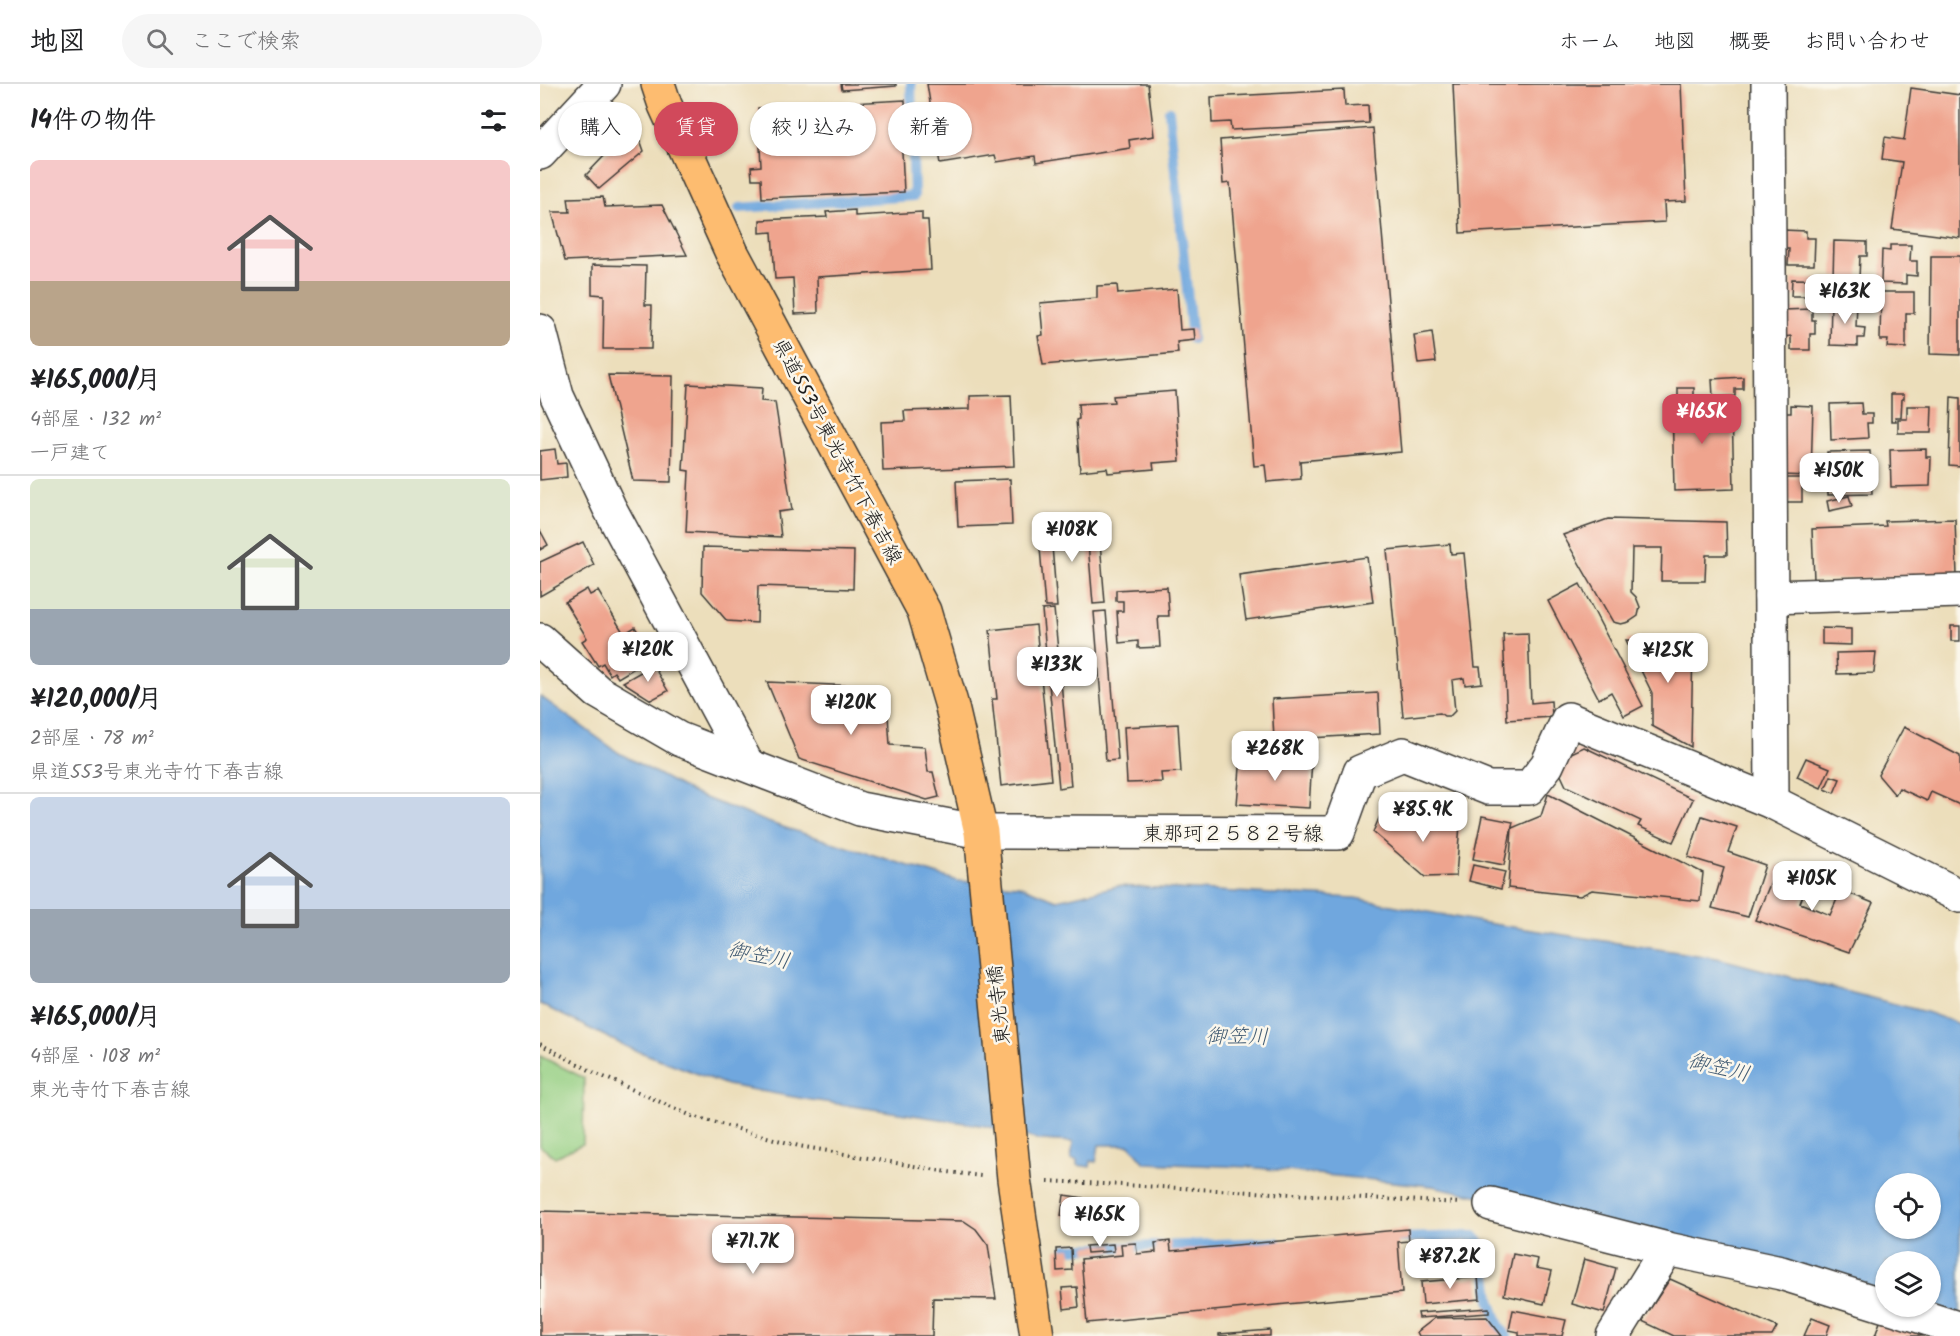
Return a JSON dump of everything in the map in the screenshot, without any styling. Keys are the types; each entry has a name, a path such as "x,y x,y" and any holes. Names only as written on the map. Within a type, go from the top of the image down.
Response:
{"main road":[{"name":"県道553号東光寺竹下春吉線","path":"658,84 665,105 732,253 924,610 951,703 981,832"},
{"name":"東光寺橋","path":"981,832 1014,1179 1037,1336"}],"street":[{"path":"540,153 604,84"},
{"path":"1768,84 1772,802 1960,896"},
{"path":"540,331 557,396 609,507 747,765"},
{"path":"1771,597 1960,591"},
{"path":"540,640 598,692 679,739 860,809 981,832"},
{"name":"東那珂２５８２号線","path":"981,832 1338,833 1360,772 1403,754 1488,788 1529,788 1547,765 1568,719 1772,802"},
{"path":"1491,1204 1667,1249 1781,1273 1875,1302"},
{"path":"1613,1336 1667,1249"},
{"path":"1922,1317 1960,1329"}],"path":[{"path":"540,1044 595,1073 692,1116 799,1146 948,1172 1014,1179 1491,1204"}],"green space":[{"path":"540,1056 584,1078 583,1144 555,1157 540,1146"}],"water":[{"name":"御笠川","path":"540,696 619,753 695,794 773,824 958,881 1018,885 1057,900 1118,886 1355,898 1486,923 1717,958 1926,1012 1960,1024 1960,1314 1941,1309 1941,1251 1875,1251 1875,1291 1680,1239 1432,1186 1248,1167 1145,1163 1130,1145 1099,1145 1096,1162 1091,1161 1090,1167 1077,1165 1077,1160 1071,1159 1073,1142 1040,1140 986,1126 727,1085 627,1047 540,1004"}],"building":[{"path":"841,84 896,84 896,86 842,90"},
{"path":"927,84 1148,84 1154,136 1129,140 1130,148 1036,163 1035,156 997,162 995,155 940,164 939,156 972,156 972,102 930,102"},
{"path":"1453,84 1681,84 1686,201 1664,202 1665,222 1460,233"},
{"path":"1911,88 1960,95 1960,238 1892,229 1902,162 1882,159 1885,137 1904,140"},
{"path":"1344,90 1345,106 1368,105 1369,123 1231,130 1230,122 1212,123 1211,97"},
{"path":"905,100 905,102 888,102 888,156 902,156 904,192 762,198 761,179 752,179 751,167 761,166 760,156 876,156 876,102 868,102"},
{"path":"1373,128 1401,452 1300,461 1301,479 1267,482 1265,465 1254,466 1230,183 1223,184 1220,140"},
{"path":"604,156 638,156 599,189 586,175"},
{"path":"603,197 605,207 662,205 687,255 565,261 552,212 570,212 568,198"},
{"path":"855,210 855,216 922,212 922,220 928,220 931,270 817,277 818,313 795,314 793,278 775,279 772,232 760,233 760,220 827,217 826,212"},
{"path":"1783,230 1806,231 1806,238 1815,238 1814,265 1788,265 1789,249 1782,249"},
{"path":"1834,241 1867,242 1867,256 1860,256 1859,278 1833,277"},
{"path":"1890,245 1911,245 1910,261 1917,261 1917,276 1906,275 1906,284 1881,283 1882,250 1890,251"},
{"path":"1931,256 1960,256 1960,355 1930,354"},
{"path":"592,265 646,266 645,305 652,305 651,349 603,349 604,295 592,294"},
{"path":"1792,279 1850,280 1850,296 1791,296"},
{"path":"1117,285 1118,294 1177,289 1180,330 1194,329 1195,340 1177,342 1178,353 1043,365 1038,336 1043,335 1040,303 1097,298 1097,286"},
{"path":"1881,292 1914,292 1914,313 1906,313 1906,348 1887,347 1888,340 1880,340"},
{"path":"1831,302 1857,303 1856,327 1865,328 1864,338 1858,338 1858,346 1830,345"},
{"path":"1812,309 1815,334 1810,334 1810,350 1791,350 1791,336 1783,337 1783,310"},
{"path":"1432,332 1436,362 1418,364 1414,335"},
{"path":"608,375 673,376 671,482 633,481"},
{"path":"1743,377 1743,389 1735,389 1735,396 1713,397 1712,379"},
{"path":"688,384 762,388 761,401 775,402 792,510 778,512 781,537 686,532 689,471 683,470"},
{"path":"1678,388 1694,388 1694,404 1728,403 1728,410 1732,410 1734,489 1674,491 1672,401 1678,401"},
{"path":"1175,391 1180,461 1153,463 1154,469 1108,473 1107,468 1080,471 1076,420 1079,419 1078,404 1114,402 1113,396"},
{"path":"1891,394 1904,394 1901,417 1895,417 1896,421 1891,421"},
{"path":"1011,395 1014,466 883,471 881,422 905,421 904,411 970,409 970,396"},
{"path":"1951,397 1960,398 1960,466 1949,465"},
{"path":"1861,403 1862,414 1872,414 1872,423 1867,423 1868,438 1831,440 1830,404"},
{"path":"1791,405 1813,406 1811,476 1782,475 1784,413 1791,413"},
{"path":"1907,406 1932,406 1931,433 1898,433 1898,419 1907,419"},
{"path":"555,449 557,464 566,463 567,477 540,480 540,451"},
{"path":"1926,449 1926,457 1931,457 1930,486 1891,487 1890,450"},
{"path":"1870,451 1872,494 1828,495 1827,452"},
{"path":"1777,478 1802,478 1802,502 1777,502"},
{"path":"1010,479 1012,525 958,527 956,481"},
{"path":"1849,496 1852,506 1829,511 1827,501"},
{"path":"1608,519 1726,522 1727,555 1706,555 1705,581 1661,581 1662,548 1632,548 1631,592 1640,607 1638,616 1621,624 1613,622 1563,535"},
{"path":"1955,519 1957,576 1814,580 1812,529 1886,526 1885,521"},
{"path":"540,530 548,545 540,550"},
{"path":"1099,530 1105,603 1093,604 1088,543 1052,546 1057,607 1045,607 1039,536"},
{"path":"583,542 594,565 540,596 540,562"},
{"path":"1450,544 1451,554 1464,553 1475,667 1480,667 1482,683 1465,685 1464,678 1452,680 1455,711 1450,716 1440,713 1403,717 1387,550"},
{"path":"703,547 854,551 853,589 758,586 757,623 727,621 702,592"},
{"path":"1367,557 1373,602 1246,620 1239,575"},
{"path":"1580,584 1643,706 1624,716 1611,692 1599,699 1548,601"},
{"path":"1167,587 1169,616 1158,616 1160,647 1138,648 1138,641 1119,643 1117,611 1123,611 1123,601 1116,601 1116,590"},
{"path":"587,589 590,595 598,591 624,634 635,627 648,649 643,652 648,660 618,678 614,672 610,675 603,663 598,666 582,641 587,638 565,602"},
{"path":"1054,609 1071,786 1059,788 1042,610"},
{"path":"1106,611 1118,760 1106,761 1094,612"},
{"path":"1036,625 1051,780 1001,786 992,699 997,699 990,630"},
{"path":"1951,626 1960,626 1960,641 1951,641"},
{"path":"1822,628 1851,629 1851,645 1822,644"},
{"path":"1528,633 1531,703 1551,701 1552,717 1507,720 1503,634"},
{"path":"1626,640 1693,642 1691,747 1652,726 1652,693"},
{"path":"1876,652 1874,673 1837,674 1836,653"},
{"path":"653,665 668,691 651,700 623,682"},
{"path":"767,682 878,687 879,701 887,700 890,745 925,747 928,772 933,772 939,797 927,800 799,759"},
{"path":"1378,693 1380,734 1274,740 1272,699"},
{"path":"1178,724 1181,772 1161,773 1162,782 1127,783 1124,727"},
{"path":"1904,727 1960,756 1960,805 1931,792 1927,801 1899,788 1895,795 1878,775"},
{"path":"1584,747 1693,799 1673,842 1638,826 1641,821 1566,786 1559,771 1567,755"},
{"path":"1241,756 1312,760 1309,808 1237,804"},
{"path":"1806,758 1830,768 1821,788 1797,777"},
{"path":"1831,776 1840,779 1834,793 1825,789"},
{"path":"1548,794 1703,873 1700,901 1592,890 1580,896 1508,888 1512,828 1541,816"},
{"path":"1400,811 1460,824 1456,876 1425,877 1373,832 1380,816 1395,825"},
{"path":"1482,816 1513,822 1504,865 1473,859"},
{"path":"1702,816 1737,827 1728,852 1765,865 1748,917 1712,908 1724,868 1688,857"},
{"path":"1473,865 1505,872 1501,889 1469,881"},
{"path":"1778,865 1810,878 1800,903 1830,915 1841,890 1873,903 1849,952 1755,920"},
{"path":"1064,1195 1083,1198 1080,1219 1061,1216"},
{"path":"540,1211 964,1221 976,1229 988,1245 996,1299 933,1298 932,1336 540,1336"},
{"path":"1408,1229 1409,1241 1398,1242 1402,1293 1087,1323 1081,1259 1122,1255 1121,1244 1136,1243 1137,1254 1156,1252 1155,1243 1170,1241 1171,1251"},
{"path":"1113,1244 1114,1251 1087,1253 1086,1246"},
{"path":"1071,1248 1072,1270 1057,1271 1056,1249"},
{"path":"1479,1249 1480,1266 1414,1270 1413,1254"},
{"path":"1513,1254 1538,1259 1536,1268 1552,1271 1544,1304 1504,1295"},
{"path":"1584,1259 1616,1268 1604,1313 1572,1304"},
{"path":"1478,1277 1480,1299 1423,1304 1421,1282"},
{"path":"1670,1279 1777,1327 1772,1336 1674,1336 1642,1321"},
{"path":"1077,1287 1079,1307 1064,1309 1062,1288"},
{"path":"1489,1308 1489,1313 1419,1318 1418,1313"},
{"path":"1513,1310 1566,1320 1562,1336 1519,1336 1519,1332 1509,1330"},
{"path":"1487,1317 1502,1336 1419,1336 1417,1332 1435,1318"},
{"path":"1812,1318 1830,1325 1826,1336 1804,1336"},
{"path":"1881,1319 1924,1336 1875,1336"},
{"path":"1270,1330 1270,1336 1219,1336 1219,1334"}],"waterway":[{"path":"739,208 914,196 911,84"},
{"path":"1169,111 1192,339"},
{"path":"1397,1238 1474,1236 1484,1247 1490,1300 1499,1326 1507,1336"},
{"path":"1066,1249 1276,1242"}]}
